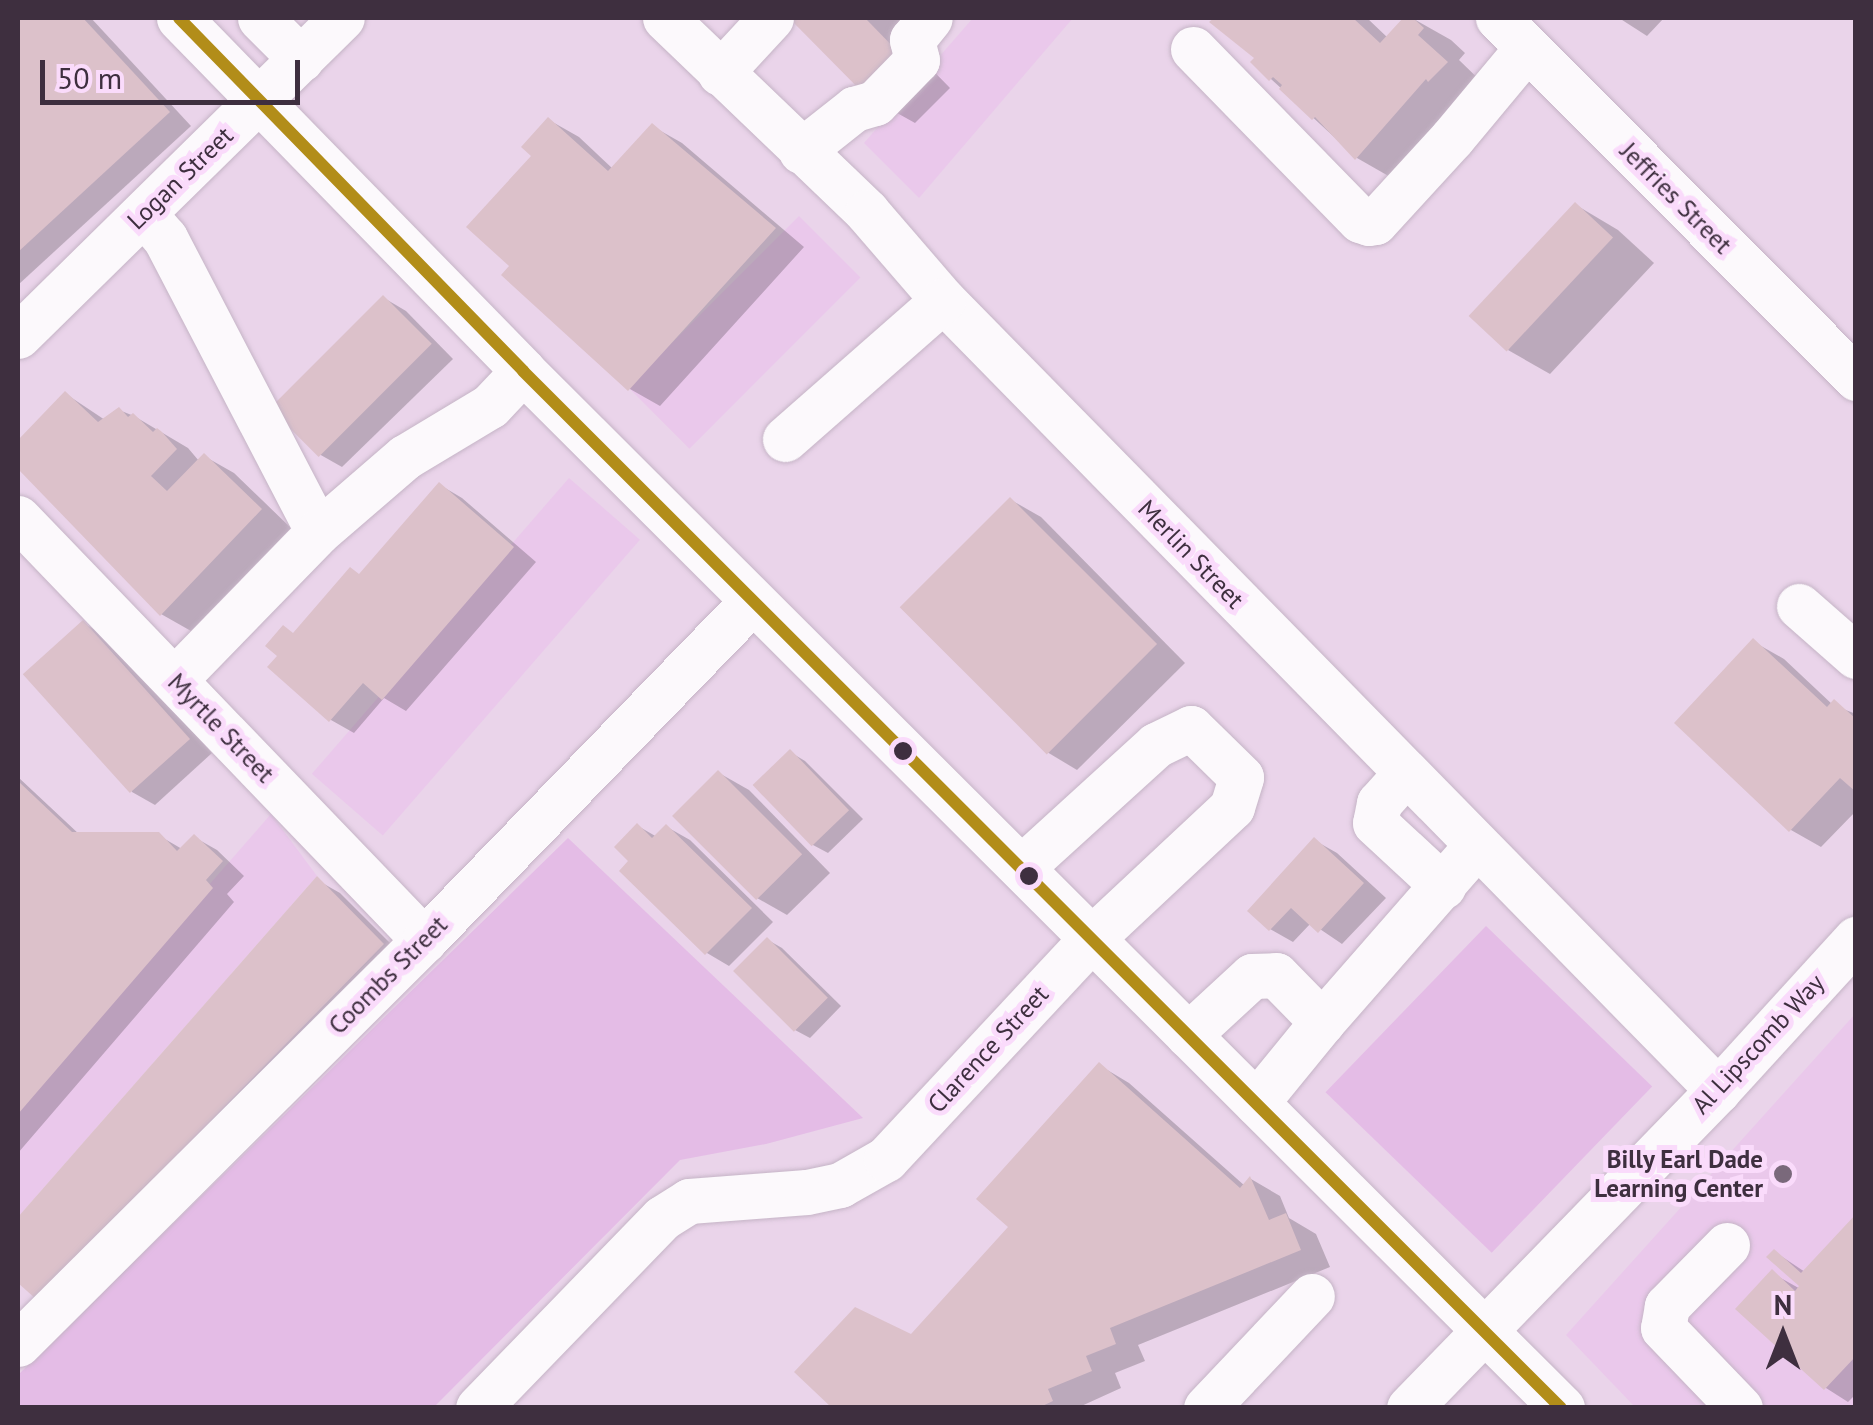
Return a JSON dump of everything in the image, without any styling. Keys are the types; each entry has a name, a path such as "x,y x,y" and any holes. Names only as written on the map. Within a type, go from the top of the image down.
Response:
{"street":[{"path":"260,18 300,59"},
{"name":"Logan Street","path":"18,336 342,18"},
{"name":"Merlin Street","path":"664,18 867,212 943,300 1718,1090"},
{"path":"720,73 771,18"},
{"path":"801,151 854,109 875,103 917,60 912,40 930,18"},
{"path":"1193,49 1360,220 1369,223 1375,222 1452,138 1512,28"},
{"name":"Jeffries Street","path":"1512,28 1856,378"},
{"path":"194,34 523,372 1562,1408"},
{"path":"144,214 165,238 318,532"},
{"path":"785,439 943,300"},
{"path":"175,680 318,532 405,456 490,406 523,372"},
{"name":"Myrtle Street","path":"18,518 424,940"},
{"name":"Coombs Street","path":"18,1344 424,940 752,602"},
{"path":"1799,606 1856,656"},
{"name":"Clarence Street","path":"478,1408 662,1218 689,1200 807,1192 840,1185 886,1159 1092,940 1232,808 1241,777 1191,728 1156,745 1022,867"},
{"path":"1406,773 1378,803 1375,823 1443,886"},
{"path":"1256,1103 1477,845"},
{"name":"Al Lipscomb Way","path":"1409,1408 1718,1090 1856,939"},
{"path":"1188,1035 1252,976 1276,975 1322,1022"},
{"path":"1727,1244 1667,1306 1663,1328 1740,1408"},
{"path":"1206,1408 1312,1296"}],"shaded area":[{"path":"973,18 1073,18 919,198 864,143"},
{"path":"799,216 861,278 689,449 628,387"},
{"path":"569,478 640,540 383,836 312,774"},
{"path":"271,814 317,876 18,1217 18,1103"},
{"path":"568,838 863,1118 766,1144 680,1160 434,1407 18,1408 18,1375"},
{"path":"1486,926 1652,1086 1492,1253 1326,1092"},
{"name":"Billy Earl Dade Learning Center","path":"1855,1014 1855,1407 1635,1407 1566,1335"}],"building":[{"path":"18,18 83,18 170,112 18,252"},
{"path":"789,18 865,18 909,63 871,101"},
{"path":"1214,18 1353,18 1380,43 1403,18 1413,18 1424,28 1418,35 1448,62 1428,82 1426,79 1355,160 1315,117 1312,120 1279,89 1282,85 1273,77 1269,81 1250,62 1254,58 1209,22"},
{"path":"548,117 608,171 652,123 776,228 628,391 501,275 509,266 466,227 531,156 521,147"},
{"path":"1575,202 1613,237 1507,352 1469,316"},
{"path":"383,295 432,344 319,457 270,408"},
{"path":"65,391 98,422 119,407 128,417 133,413 153,432 157,428 162,432 177,449 151,476 167,491 204,453 262,509 160,616 18,469 18,440"},
{"path":"439,482 514,547 382,700 363,683 329,722 267,667 277,656 265,646 283,625 293,633 350,567 359,574"},
{"path":"1010,497 1157,644 1047,754 900,607"},
{"path":"83,620 190,739 130,793 23,674"},
{"path":"1753,638 1827,707 1834,699 1856,719 1856,792 1840,778 1789,832 1674,723"},
{"path":"790,749 849,810 812,846 753,785"},
{"path":"718,770 802,854 756,900 672,816"},
{"path":"18,781 72,832 159,832 177,851 194,834 223,861 206,880 213,888 18,1114"},
{"path":"637,823 652,838 666,824 752,908 705,955 619,871 628,861 614,847"},
{"path":"1314,837 1364,883 1318,933 1291,908 1269,931 1247,911"},
{"path":"317,876 384,944 36,1299 18,1283 18,1217"},
{"path":"767,937 828,998 794,1032 733,971"},
{"path":"1099,1062 1240,1188 1250,1176 1269,1220 1286,1213 1301,1250 1110,1328 1116,1344 1086,1356 1092,1371 1048,1389 1053,1401 1038,1408 832,1408 794,1372 855,1307 911,1334 1008,1227 976,1199"},
{"path":"1856,1214 1856,1356 1824,1390 1735,1309 1772,1269 1795,1291 1799,1286 1766,1257 1774,1249 1801,1273"}],"transit line":[{"path":"179,18 523,371 1561,1408"}],"place":[{"name":"Billy Earl Dade Learning Center","path":"1783,1174"}]}
